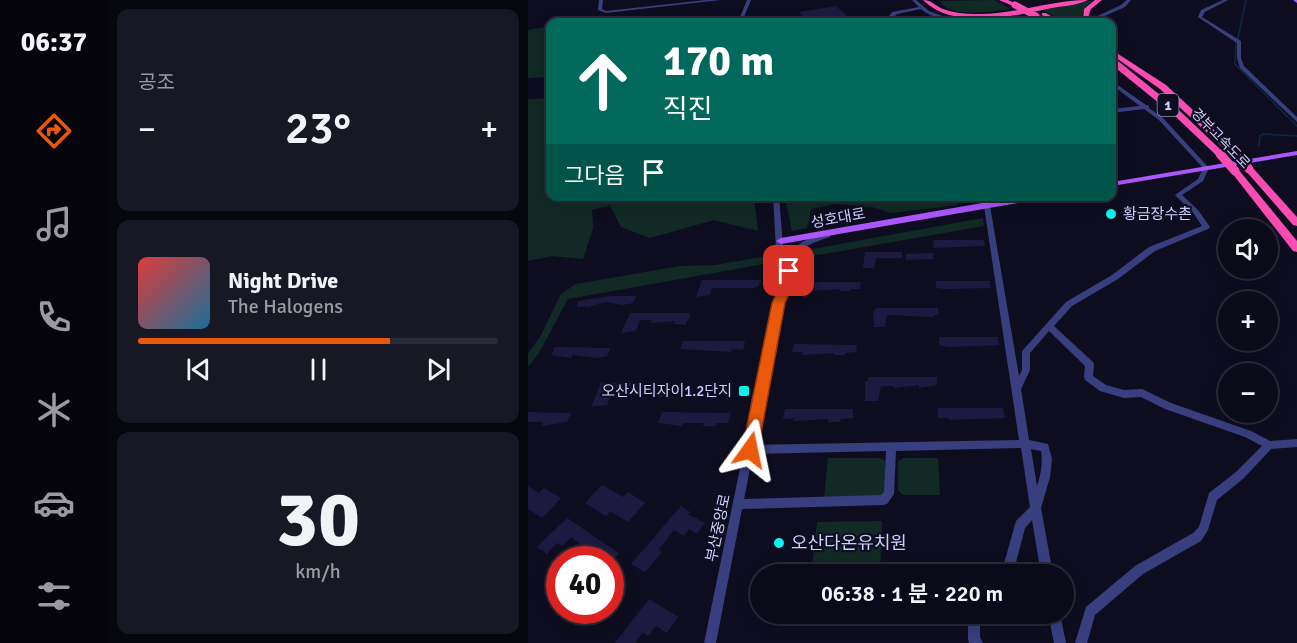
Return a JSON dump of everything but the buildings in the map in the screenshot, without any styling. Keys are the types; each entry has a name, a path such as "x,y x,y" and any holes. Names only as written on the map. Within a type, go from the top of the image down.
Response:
{"highway":[{"path":"926,0 932,6 948,13 979,16 1085,0"},
{"path":"937,0 940,6 954,12 977,14 1069,0"},
{"path":"1003,0 1017,3 1048,18"},
{"path":"1087,18 1085,12 1089,6 1099,0"},
{"path":"1040,15 1043,18"},
{"path":"1116,49 1137,68"},
{"name":"경부고속도로","path":"1116,55 1137,68 1191,111 1249,169 1297,224"},
{"name":"경부고속도로","path":"1116,64 1178,114 1220,154 1297,248"}],"main road":[{"path":"1116,183 1297,153"},
{"name":"성호대로","path":"781,242 1014,201"}],"street":[{"path":"603,0 600,10 606,12 718,0"},
{"path":"603,0 604,8 607,10 698,0"},
{"path":"633,8 634,0"},
{"path":"742,18 749,0"},
{"path":"914,0 920,8"},
{"path":"1095,18 1123,6 1129,0"},
{"path":"1226,0 1203,11 1200,17 1239,42 1239,58 1242,67 1297,120"},
{"path":"890,18 894,13 920,8 946,18"},
{"path":"1016,389 1026,370 1026,352 1069,304 1115,277 1152,249 1206,227 1196,212 1178,195 1201,180 1206,168 1147,106 1116,86"},
{"path":"1116,92 1126,92"},
{"path":"1116,110 1147,106"},
{"name":"부산중앙로","path":"710,643 782,284 777,201"},
{"path":"987,206 1045,564"},
{"path":"779,303 786,286 791,256 797,248 812,239 835,232"},
{"path":"1049,326 1084,358 1090,365 1088,376 1103,388 1124,394 1142,393 1168,406 1248,434 1269,445 1297,443"},
{"path":"750,450 1025,444 1045,447 1047,459 1035,510 1020,525 1010,564"},
{"path":"1081,643 1090,611 1139,570 1197,537 1203,530 1213,496 1240,475 1269,445"},
{"path":"739,504 883,500 889,494 891,447"},
{"path":"974,624 974,640 977,643"},
{"path":"1056,624 1060,643"}],"green space":[{"path":"994,0 1011,9 962,12 945,7 940,1"},
{"path":"1095,0 1084,9 1082,18 1058,18 1041,9"},
{"path":"546,27 546,77 528,78 528,30"},
{"path":"546,98 546,201 754,201 758,231 714,220 650,238 621,227 610,205 592,210 593,228 583,259 552,256 528,261 528,99"},
{"path":"786,201 952,201 959,205 890,213 872,207 835,204 811,209 807,228 792,231"},
{"path":"983,218 984,226 801,258 813,249"},
{"path":"768,256 769,263 568,299 539,353 528,367 528,353 540,337 561,294 576,284 680,266 715,265"},
{"path":"828,458 880,458 885,461 885,492 881,496 824,498"},
{"path":"903,458 938,458 940,495 903,495 898,490 898,461"},
{"path":"882,521 880,564 812,564 817,522"}],"waterway":[{"path":"1238,38 1246,0"},
{"path":"1236,42 1235,64 1297,126"},
{"path":"1259,146 1260,136 1263,134 1297,136"}],"place":[{"name":"황금장수촌","path":"1111,214"},
{"name":"오산시티자이1.2단지","path":"744,391"},
{"name":"오산다온유치원","path":"779,543"}],"route":[{"path":"750,450 779,303 789,271"}]}
